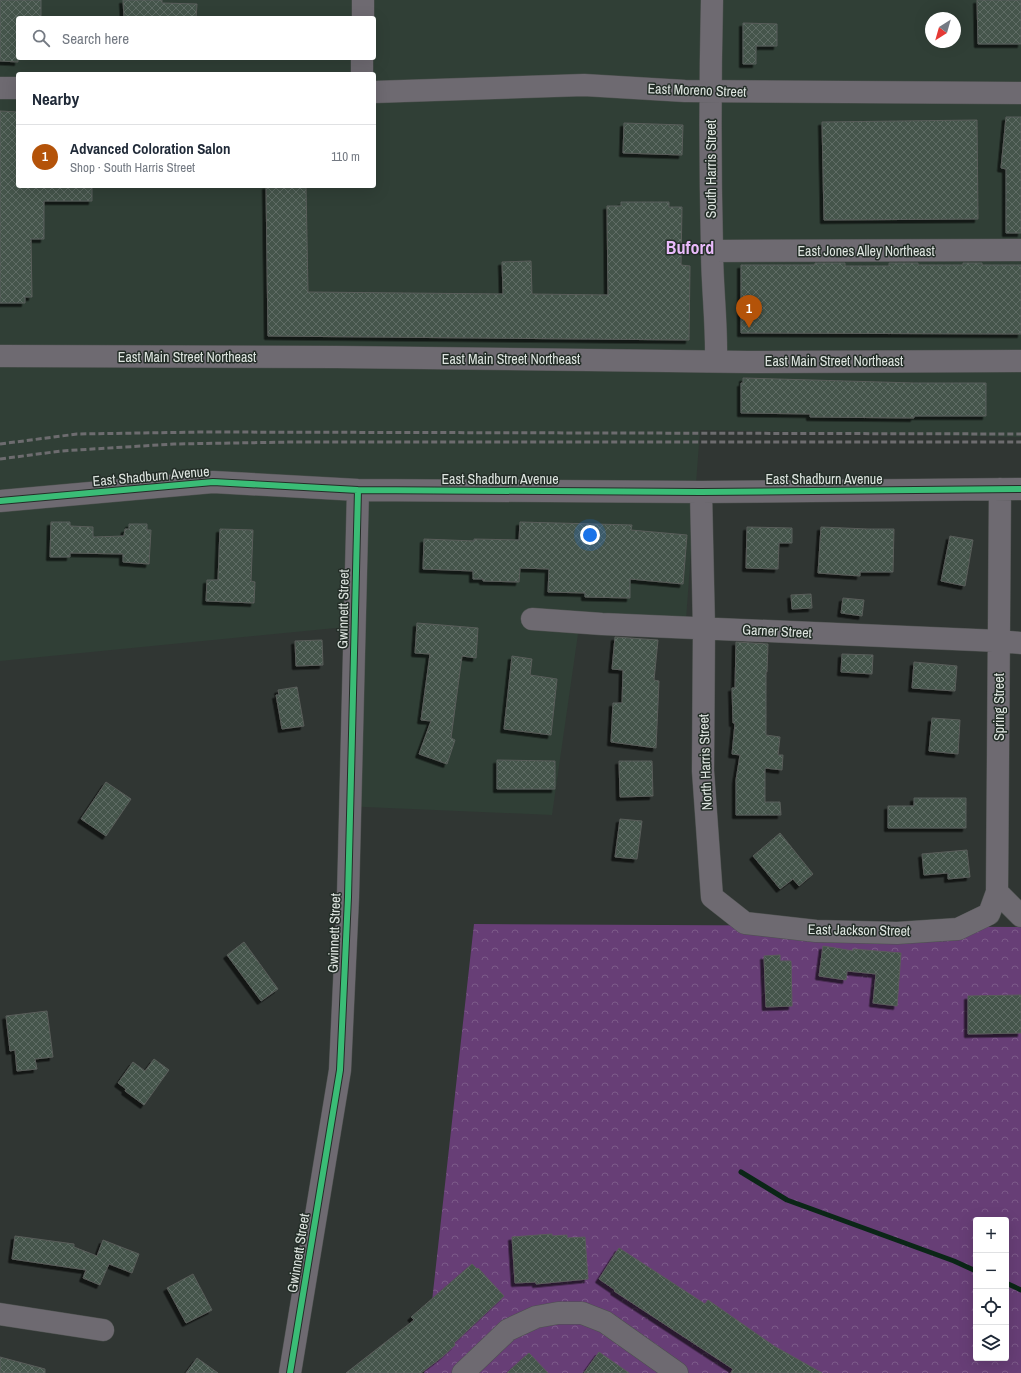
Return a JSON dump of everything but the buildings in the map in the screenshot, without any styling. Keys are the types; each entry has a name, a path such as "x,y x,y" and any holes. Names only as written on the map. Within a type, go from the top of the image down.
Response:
{"street":[{"path":"362,16 363,0"},
{"name":"South Harris Street","path":"712,0 709,91 712,251 717,338 716,361"},
{"path":"362,60 362,72"},
{"name":"East Moreno Street","path":"376,92 584,85 709,91 1021,93"},
{"path":"0,88 16,88"},
{"name":"East Jones Alley Northeast","path":"712,251 1021,250"},
{"name":"East Main Street Northeast","path":"0,356 330,357 716,361 1021,361"},
{"name":"East Shadburn Avenue","path":"0,501 213,482 358,490 861,492 1011,489"},
{"name":"Spring Street","path":"998,892 999,641 1011,489"},
{"name":"Gwinnett Street","path":"290,1373 340,1070 348,896 358,490"},
{"name":"North Harris Street","path":"701,492 704,628 703,771 712,896"},
{"name":"Garner Street","path":"532,619 602,624 1021,643"},
{"path":"998,892 1021,916"},
{"name":"East Jackson Street","path":"712,896 744,923 816,931 897,933 958,929 989,914 998,892"},
{"path":"463,1373 508,1330 536,1318 558,1313 582,1313 605,1322 677,1373"},
{"path":"0,1314 104,1330"}],"shaded area":[{"path":"0,0 1021,0 1021,437 700,430 686,619 581,613 552,815 342,806 346,627 0,661"}],"green space":[{"path":"474,924 1021,927 1021,1373 424,1373"}],"waterway":[{"path":"741,1172 787,1200 954,1261 973,1270"},
{"path":"1009,1284 1021,1290"}],"railway":[{"path":"0,444 77,434 203,432 1021,434"},
{"path":"0,459 61,451 174,444 294,442 1021,442"}],"cycle path":[{"path":"0,501 213,482 358,490 701,492 1021,489"},
{"path":"290,1373 340,1070 348,897 358,490"}],"place":[{"name":"Advanced Coloration Salon","path":"749,328"}],"district":[{"name":"Buford","path":"690,247"}]}
